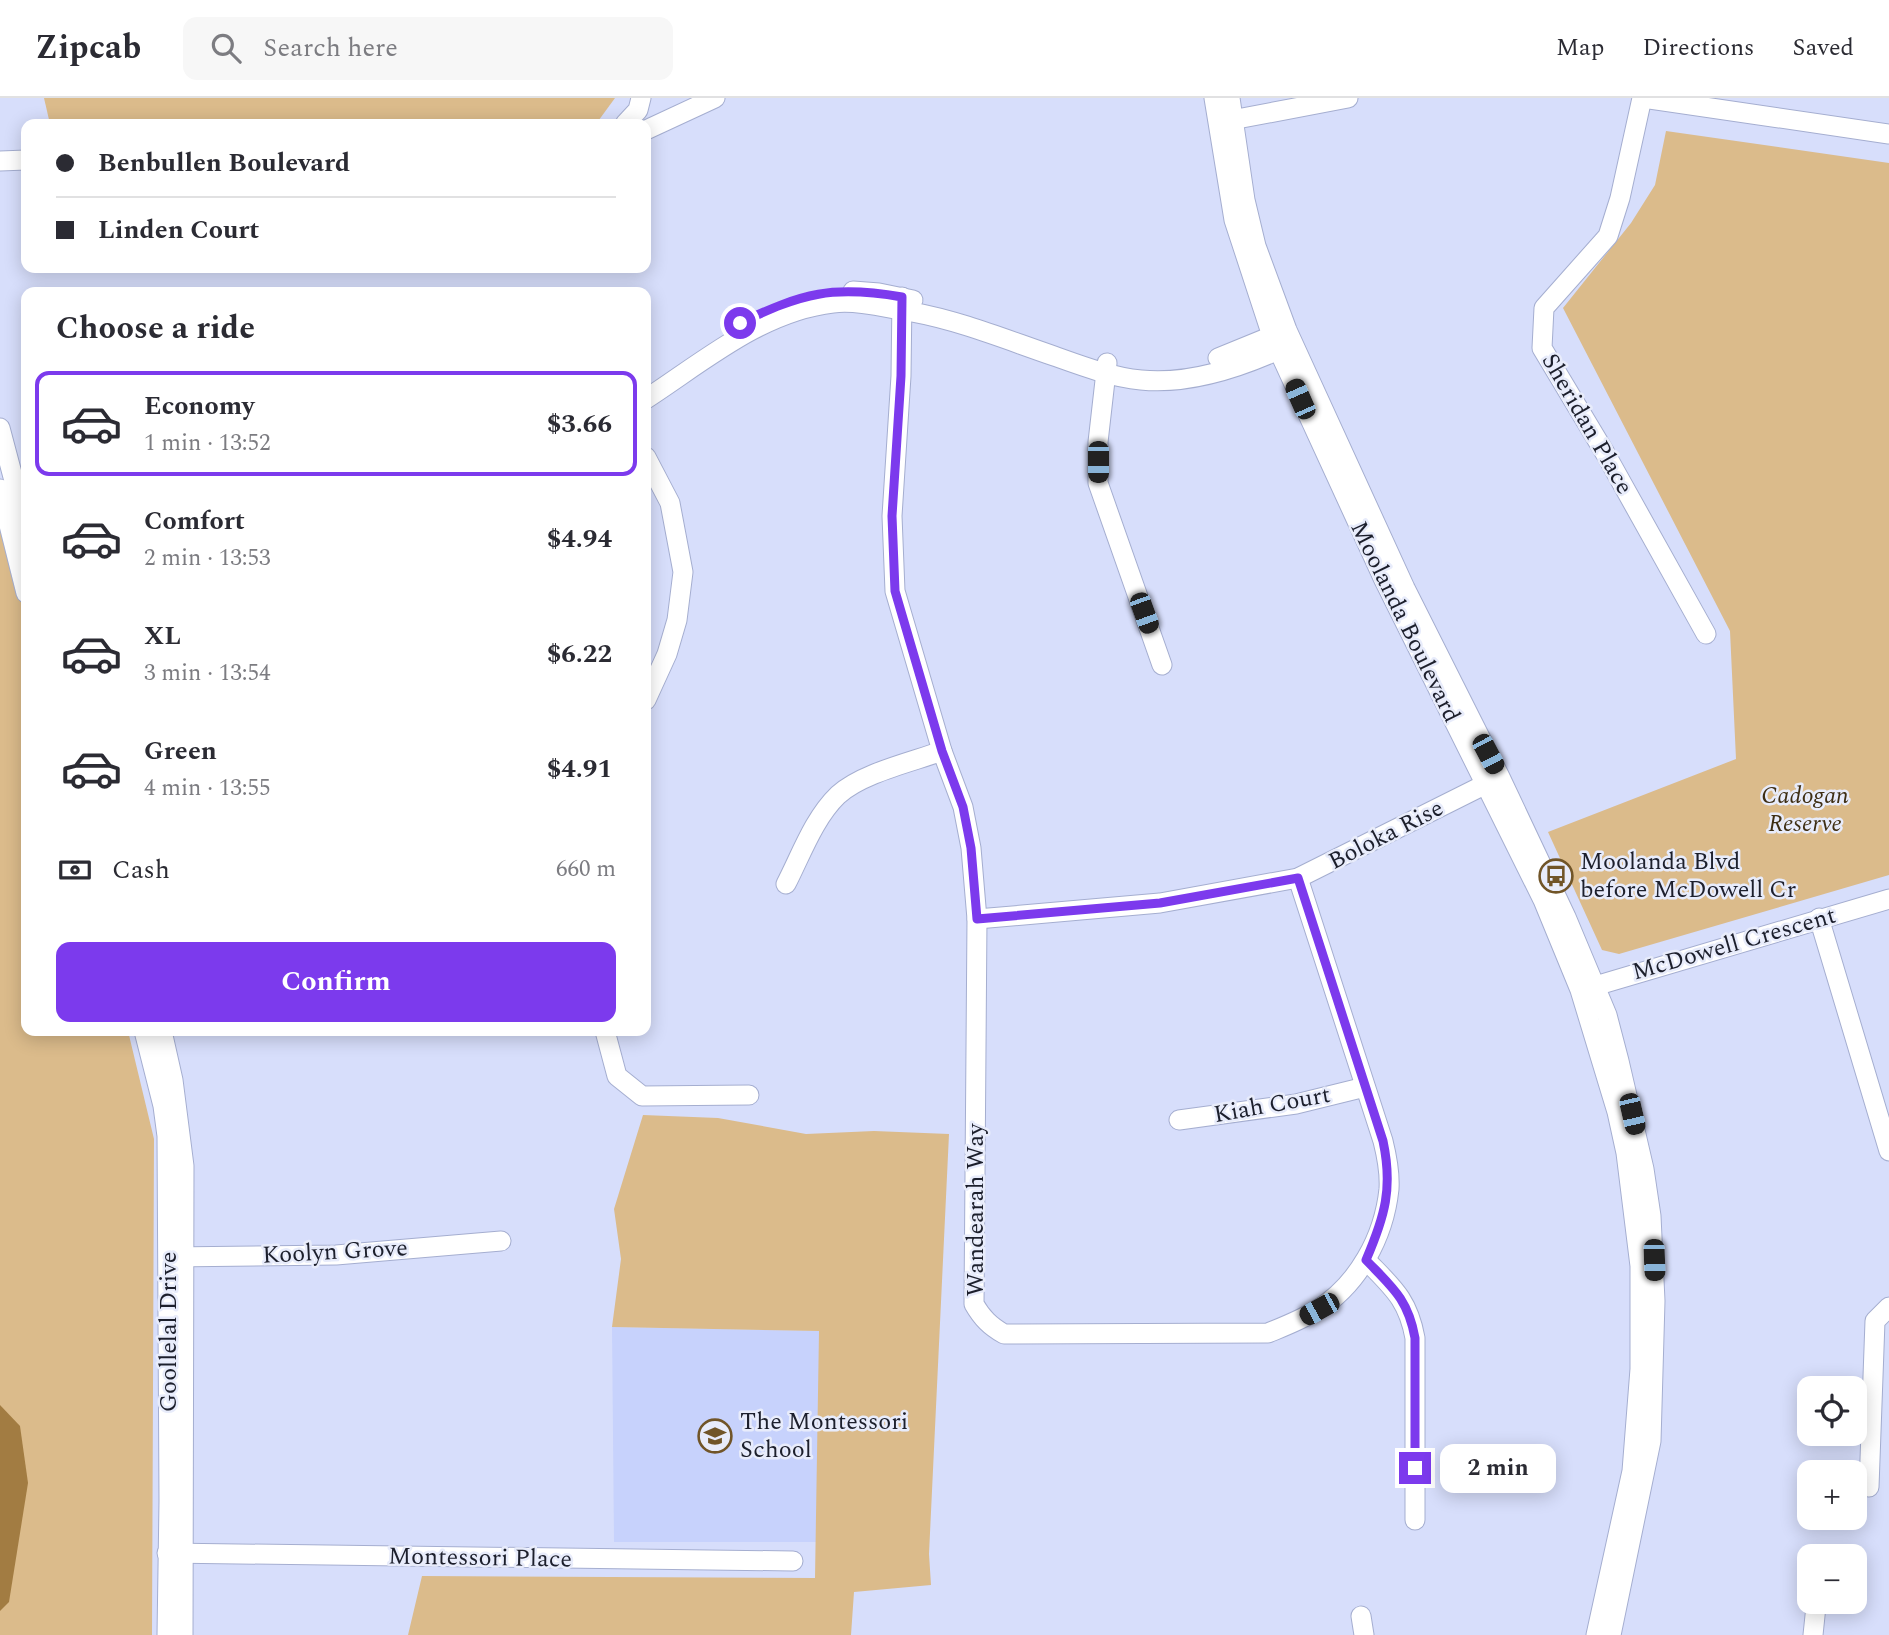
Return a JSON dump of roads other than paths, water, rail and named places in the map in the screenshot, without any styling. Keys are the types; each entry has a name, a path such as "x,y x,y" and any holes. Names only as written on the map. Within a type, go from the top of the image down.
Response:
{"street":[{"path":"630,119 638,110 640,98"},
{"path":"651,128 715,98"},
{"name":"Moolanda Boulevard","path":"1214,98 1224,121 1234,220 1357,524 1493,780 1535,881 1588,988 1606,1014 1619,1061 1644,1169 1651,1216 1655,1301 1651,1441 1611,1635"},
{"name":"Moolanda Boulevard","path":"1224,121 1230,98"},
{"path":"1224,121 1348,98"},
{"path":"1643,98 1889,134"},
{"name":"Sheridan Place","path":"1643,98 1620,198 1608,236 1544,308 1542,348 1605,453 1706,634"},
{"path":"0,161 21,160"},
{"path":"651,383 740,323 794,299 820,292 847,291 1002,325 1139,380 1176,380 1221,370 1283,340"},
{"path":"651,396 732,341 771,321 835,302 902,304"},
{"name":"Wandearah Way","path":"902,304 901,376 892,516 895,591 942,751 963,807 971,848 977,919 974,1304 992,1327 1004,1334 1268,1333 1319,1309 1353,1278 1366,1260 1382,1219 1388,1190 1383,1141 1298,878"},
{"path":"1106,367 1098,442 1098,483 1162,665"},
{"path":"0,428 21,537"},
{"path":"651,467 670,503 683,572 677,620 667,654 651,689"},
{"path":"0,489 21,540"},
{"path":"786,884 819,821 839,795 868,778 942,751"},
{"name":"Boloka Rise","path":"977,919 1160,903 1298,878 1493,780"},
{"name":"McDowell Crescent","path":"1588,988 1889,899"},
{"path":"1819,918 1881,1095 1889,1151"},
{"name":"Moolanda Boulevard","path":"1588,988 1626,1153 1640,1266 1640,1369 1632,1471 1596,1635"},
{"name":"Goollelal Drive","path":"145,1036 163,1106 176,1257 175,1554 167,1635"},
{"name":"Goollelal Drive","path":"163,1036 181,1128 184,1166 176,1257"},
{"path":"606,1036 617,1076 642,1096 748,1095"},
{"name":"Kiah Court","path":"1178,1120 1296,1104 1365,1087"},
{"name":"Koolyn Grove","path":"176,1257 336,1255 501,1241"},
{"path":"1366,1260 1401,1297 1411,1317 1415,1338 1415,1520"},
{"path":"1869,1487 1875,1321 1889,1307"},
{"name":"Goollelal Drive","path":"175,1554 183,1635"},
{"name":"Montessori Place","path":"175,1554 793,1561"},
{"path":"1813,1635 1814,1614"}],"place":[{"name":"Moolanda Blvd before McDowell Cr","path":"1556,876"},
{"name":"The Montessori School","path":"715,1436"}],"park label":[{"name":"Cadogan Reserve","path":"1805,810"}]}
